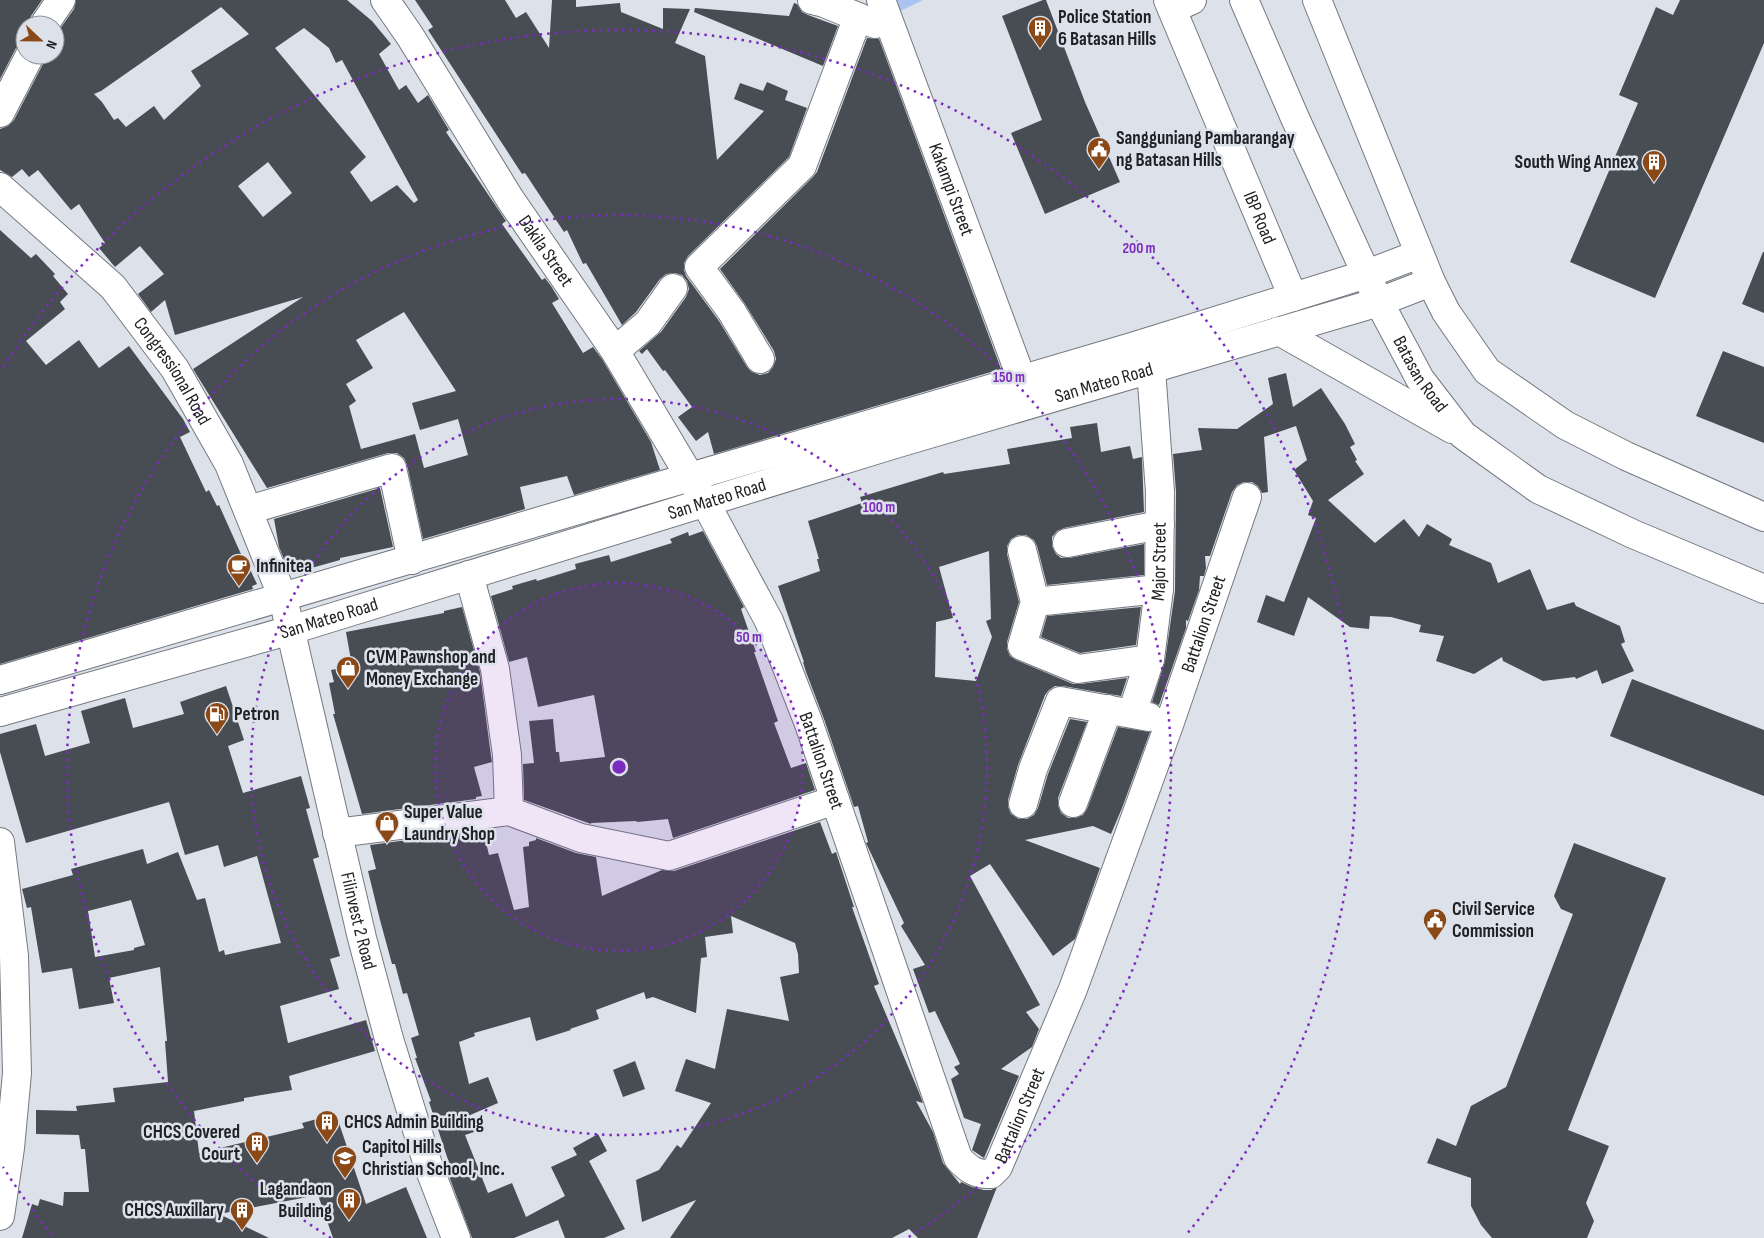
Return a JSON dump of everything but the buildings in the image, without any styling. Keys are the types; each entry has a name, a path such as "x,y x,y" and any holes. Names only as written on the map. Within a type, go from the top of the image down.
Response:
{"street":[{"path":"50,15 60,0"},
{"name":"Dakila Street","path":"385,0 410,36 510,199 615,351 705,502"},
{"path":"812,0 874,24 884,9"},
{"name":"Batasan Road","path":"1244,0 1295,118 1379,302 1420,379 1463,435 1538,489 1633,534 1764,589"},
{"path":"1317,0 1431,282 1446,312 1487,371 1565,425 1626,456 1764,517"},
{"name":"IBP Road","path":"1177,3 1294,297"},
{"name":"Kakampi Street","path":"884,9 1022,380"},
{"path":"760,359 732,312 699,267 802,166 858,17"},
{"path":"0,113 25,65"},
{"name":"Congressional Road","path":"0,187 113,287 175,369 229,464 283,598"},
{"name":"San Mateo Road","path":"0,680 1022,380 1367,274 1419,254"},
{"name":"San Mateo Road","path":"0,712 290,630 705,502 1379,302 1431,282"},
{"path":"615,351 648,322 673,288"},
{"path":"1279,331 1463,435"},
{"name":"Major Street","path":"1073,803 1120,711 1150,659 1159,589 1160,525 1160,492 1151,369"},
{"path":"248,510 392,468 412,560"},
{"name":"Battalion Street","path":"705,502 769,621 836,800 958,1158 968,1169 980,1175 991,1174 998,1167 1073,989 1170,722 1247,497"},
{"path":"1067,543 1160,525"},
{"path":"1022,550 1035,602 1022,646 1078,669 1150,659"},
{"path":"469,575 495,669 507,755 509,811"},
{"path":"1035,602 1159,589"},
{"name":"Filinvest 2 Road","path":"283,598 362,938 389,1039 428,1165 456,1238"},
{"path":"1023,804 1033,769 1060,701 1170,722"},
{"path":"337,833 509,811 581,838 669,856 836,800"},
{"path":"0,842 14,956 17,1073 10,1148 0,1216"}],"shaded area":[{"path":"889,0 923,0 894,14"}],"place":[{"name":"Police Station 6 Batasan Hills","path":"1040,49"},
{"name":"Sangguniang Pambarangay ng Batasan Hills","path":"1099,170"},
{"name":"South Wing Annex","path":"1654,183"},
{"name":"Infinitea","path":"239,587"},
{"name":"CVM Pawnshop and Money Exchange","path":"348,689"},
{"name":"Petron","path":"217,735"},
{"name":"Super Value Laundry Shop","path":"387,844"},
{"name":"Civil Service Commission","path":"1435,941"},
{"name":"CHCS Admin Building","path":"327,1143"},
{"name":"CHCS Covered Court","path":"257,1164"},
{"name":"Capitol Hills Christian School, Inc.","path":"345,1179"},
{"name":"Lagandaon Building","path":"349,1221"},
{"name":"CHCS Auxillary","path":"242,1231"}]}
